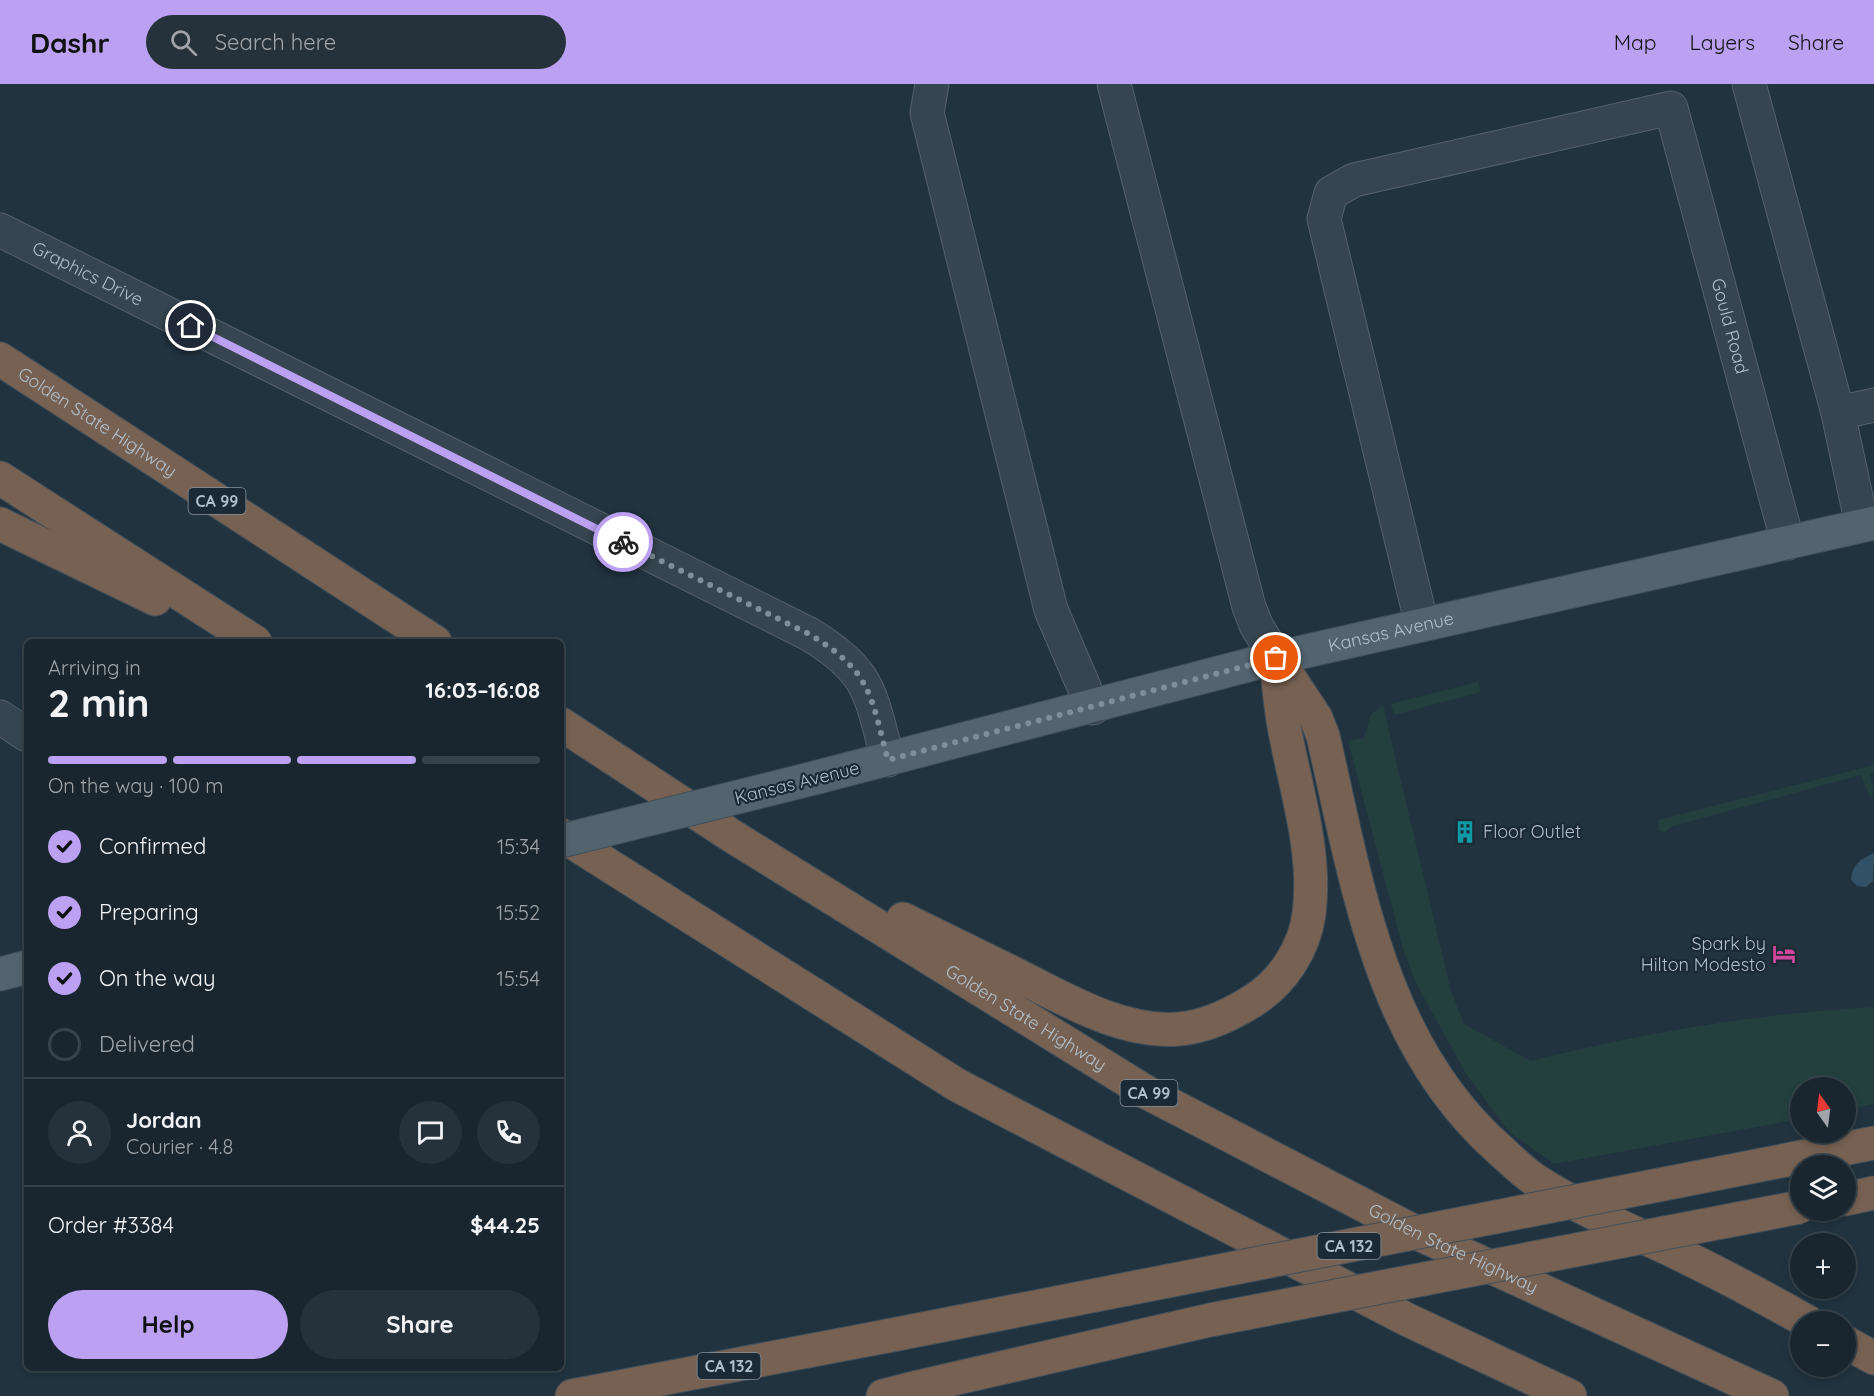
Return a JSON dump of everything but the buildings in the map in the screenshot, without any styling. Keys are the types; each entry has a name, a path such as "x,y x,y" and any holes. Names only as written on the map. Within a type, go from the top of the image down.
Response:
{"highway":[{"name":"Golden State Highway","path":"0,359 430,639"},
{"path":"0,478 250,639"},
{"path":"0,524 239,639"},
{"path":"732,836 1066,999 1141,1026 1181,1029 1201,1025 1238,1011 1260,997 1280,979 1297,951 1309,914 1309,848 1284,725 1276,658"},
{"path":"1276,658 1316,718 1323,736 1364,910 1390,992 1425,1059 1456,1106 1476,1129 1536,1181 1583,1208 1736,1281 1790,1312"},
{"name":"Golden State Highway","path":"564,726 732,836 1146,1092 1419,1234 1773,1396"},
{"path":"564,837 957,1085 1408,1320 1570,1396"},
{"name":"CA 132","path":"572,1396 1874,1143"},
{"path":"1856,1197 1874,1193"},
{"path":"883,1396 1221,1318 1790,1209"},
{"path":"1856,1348 1874,1358"}],"main road":[{"name":"Kansas Avenue","path":"564,840 1093,708 1276,658 1868,524"},
{"path":"0,974 24,968"}],"street":[{"path":"932,84 927,113 1051,610 1093,708"},
{"path":"1114,84 1250,607 1256,625 1276,658"},
{"path":"1749,84 1868,524"},
{"name":"Gould Road","path":"1422,625 1324,219 1331,193 1354,180 1671,108 1788,543"},
{"name":"Graphics Drive","path":"0,230 809,634 838,652 857,670 869,692 888,760"},
{"path":"1838,413 1874,405"},
{"path":"0,717 24,733"}],"green space":[{"path":"1478,682 1481,692 1394,715 1391,704"},
{"path":"1383,706 1451,991 1464,1024 1531,1061 1616,1041 1701,1026 1787,1014 1874,1007 1874,1104 1856,1108 1856,1077 1790,1077 1790,1121 1554,1164 1512,1134 1465,1072 1416,983 1404,952 1348,741 1364,738 1371,714"},
{"path":"1874,765 1874,772 1870,774 1874,793 1870,797 1861,775 1673,826 1665,832 1659,831 1658,820"}],"water":[{"path":"1874,853 1873,881 1866,887 1857,886 1851,880 1855,866"}],"way so far":[{"path":"623,542 809,634 838,652 857,670 869,692 888,760 1093,708 1276,658"}],"place":[{"name":"Floor Outlet","path":"1465,832"},
{"name":"Spark by Hilton Modesto","path":"1784,954"}],"route":[{"path":"191,326 623,542"}]}
